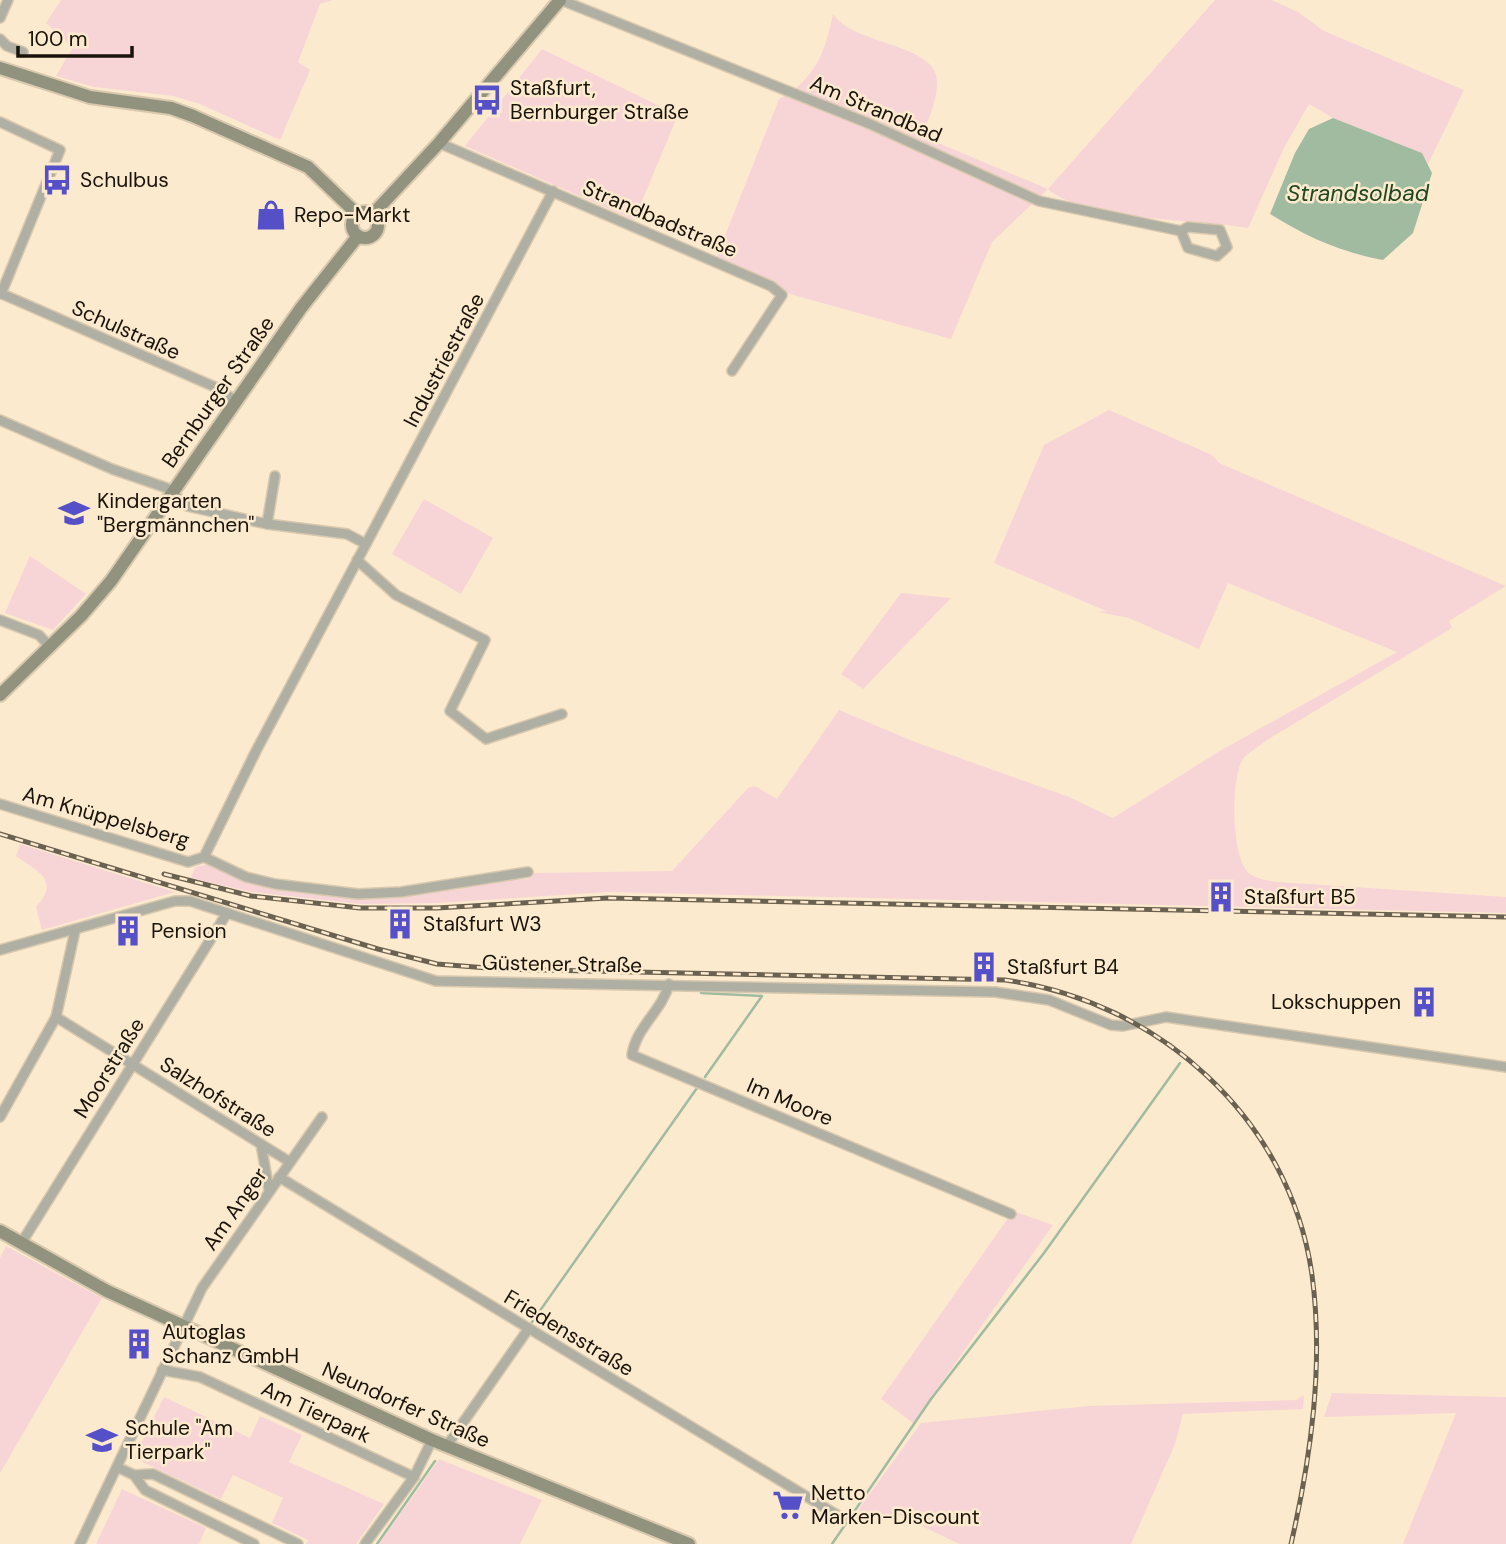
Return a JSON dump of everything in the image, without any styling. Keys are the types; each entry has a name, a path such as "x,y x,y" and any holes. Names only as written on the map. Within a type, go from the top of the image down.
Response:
{"main road":[{"path":"373,214 439,143 560,0"},
{"path":"0,68 90,97 171,108 193,116 308,167 357,214"},
{"path":"367,211 373,214 378,226 375,234 365,238 358,236 352,225 357,214 367,211"},
{"name":"Bernburger Straße","path":"0,695 50,647 111,581 171,491 301,308 358,236"},
{"name":"Neundorfer Straße","path":"0,1231 107,1291 446,1447 689,1544"}],"street":[{"path":"0,18 8,0"},
{"name":"Am Strandbad","path":"560,0 870,124 1039,201 1181,231 1188,227 1220,230 1227,247 1217,256 1188,248 1181,231"},
{"path":"0,39 7,46 23,52"},
{"path":"0,122 60,150 1,293"},
{"name":"Strandbadstraße","path":"439,143 749,276 782,295 732,371"},
{"name":"Industriestraße","path":"204,857 256,751 553,191"},
{"name":"Schulstraße","path":"1,293 215,387 236,401"},
{"path":"0,420 171,491 187,506 267,524 347,534 366,544"},
{"path":"267,524 275,476"},
{"path":"358,560 396,595 485,640 450,711 486,739 562,714"},
{"path":"0,620 39,635 50,647"},
{"name":"Am Knüppelsberg","path":"0,804 188,862 204,857 246,877 275,884 358,894 401,892 528,872"},
{"name":"Güstener Straße","path":"0,950 175,901 190,901 436,981 995,992 1049,1000 1111,1025 1166,1017 1506,1068"},
{"name":"Moorstraße","path":"22,1242 227,913"},
{"path":"0,1117 56,1017 75,931"},
{"name":"Im Moore","path":"669,984 665,1000 634,1041 632,1055 1011,1214"},
{"name":"Salzhofstraße","path":"56,1017 290,1162"},
{"name":"Am Anger","path":"182,1326 202,1288 322,1117"},
{"path":"261,1144 270,1190"},
{"name":"Friedensstraße","path":"279,1177 842,1518"},
{"path":"80,1544 182,1326"},
{"path":"446,1447 529,1328"},
{"name":"Am Tierpark","path":"162,1370 200,1377 414,1476"},
{"path":"365,1544 414,1476 432,1440"},
{"path":"117,1467 134,1475 153,1474 298,1544"},
{"path":"134,1475 145,1490 254,1544"}],"shaded area":[{"path":"61,0 333,0 320,4 298,62 310,70 280,140 200,104 173,96 94,87 56,76 73,47 46,23"},
{"path":"1215,0 1272,0 1298,12 1324,31 1464,90 1428,164 1422,153 1333,118 1309,104 1284,148 1248,228 1114,213 1065,199 1048,189"},
{"path":"833,14 844,25 858,33 911,52 925,60 934,70 936,97 922,136 1048,189 992,242 951,339 790,294 717,256 779,99 802,83 817,63"},
{"path":"542,49 678,115 634,220 465,146"},
{"path":"1109,410 1212,455 1219,463 1506,586 1449,621 1452,628 1250,752 1239,769 1234,819 1239,853 1244,866 1255,877 1282,882 1506,897 1506,913 608,892 436,903 360,904 251,892 191,878 195,867 210,864 238,878 268,887 333,896 367,896 463,889 469,882 529,879 532,873 672,871 748,788 755,786 777,799 839,710 915,742 1069,797 1113,818 1218,752 1397,652 1228,583 1199,649 1129,618 1098,612 1106,611 994,563 1044,445"},
{"path":"424,499 493,538 461,594 392,554"},
{"path":"30,556 86,594 53,630 5,613"},
{"path":"901,593 951,598 863,689 841,674"},
{"path":"20,844 175,892 42,930 36,907 47,890 46,883 39,872 16,856"},
{"path":"1013,1211 1053,1225 913,1423 881,1399"},
{"path":"6,1246 102,1298 0,1473 0,1258"},
{"path":"1332,1393 1506,1397 1506,1544 1403,1544 1456,1413 1324,1417"},
{"path":"1304,1395 1303,1409 1183,1414 1175,1444 1131,1544 959,1544 897,1514 889,1520 858,1510 921,1423 1088,1406 1296,1400"},
{"path":"164,1397 250,1438 260,1416 302,1435 289,1462 384,1504 356,1544 306,1544 308,1540 272,1523 283,1498 233,1475 221,1499 134,1458"},
{"path":"439,1459 542,1500 520,1544 379,1544"},
{"path":"122,1489 206,1528 199,1544 96,1544"}],"water":[{"name":"Strandsolbad","path":"1333,118 1422,153 1432,173 1413,233 1383,260 1324,243 1270,214 1295,153 1309,129"}],"waterway":[{"path":"701,993 762,996 705,1077"},
{"path":"832,1544 931,1399 1044,1253 1180,1063"},
{"path":"532,1322 697,1088"},
{"path":"377,1544 435,1461"}],"railway":[{"path":"0,834 378,949 437,964 500,969 1005,980 1061,992 1114,1013 1164,1041 1208,1076 1246,1118 1276,1166 1299,1218 1312,1275 1317,1342 1310,1444 1291,1544"},
{"path":"164,874 251,896 360,908 437,908 608,898 1506,917"}],"place":[{"name":"Staßfurt, Bernburger Straße","path":"487,100"},
{"name":"Schulbus","path":"57,180"},
{"name":"Repo-Markt","path":"271,215"},
{"name":"Kindergarten \"Bergmännchen\"","path":"74,513"},
{"name":"Staßfurt B5","path":"1221,897"},
{"name":"Staßfurt W3","path":"400,924"},
{"name":"Pension","path":"128,931"},
{"name":"Staßfurt B4","path":"984,967"},
{"name":"Lokschuppen","path":"1424,1002"},
{"name":"Autoglas Schanz GmbH","path":"139,1344"},
{"name":"Schule \"Am Tierpark\"","path":"102,1440"},
{"name":"Netto Marken-Discount","path":"788,1505"}]}
